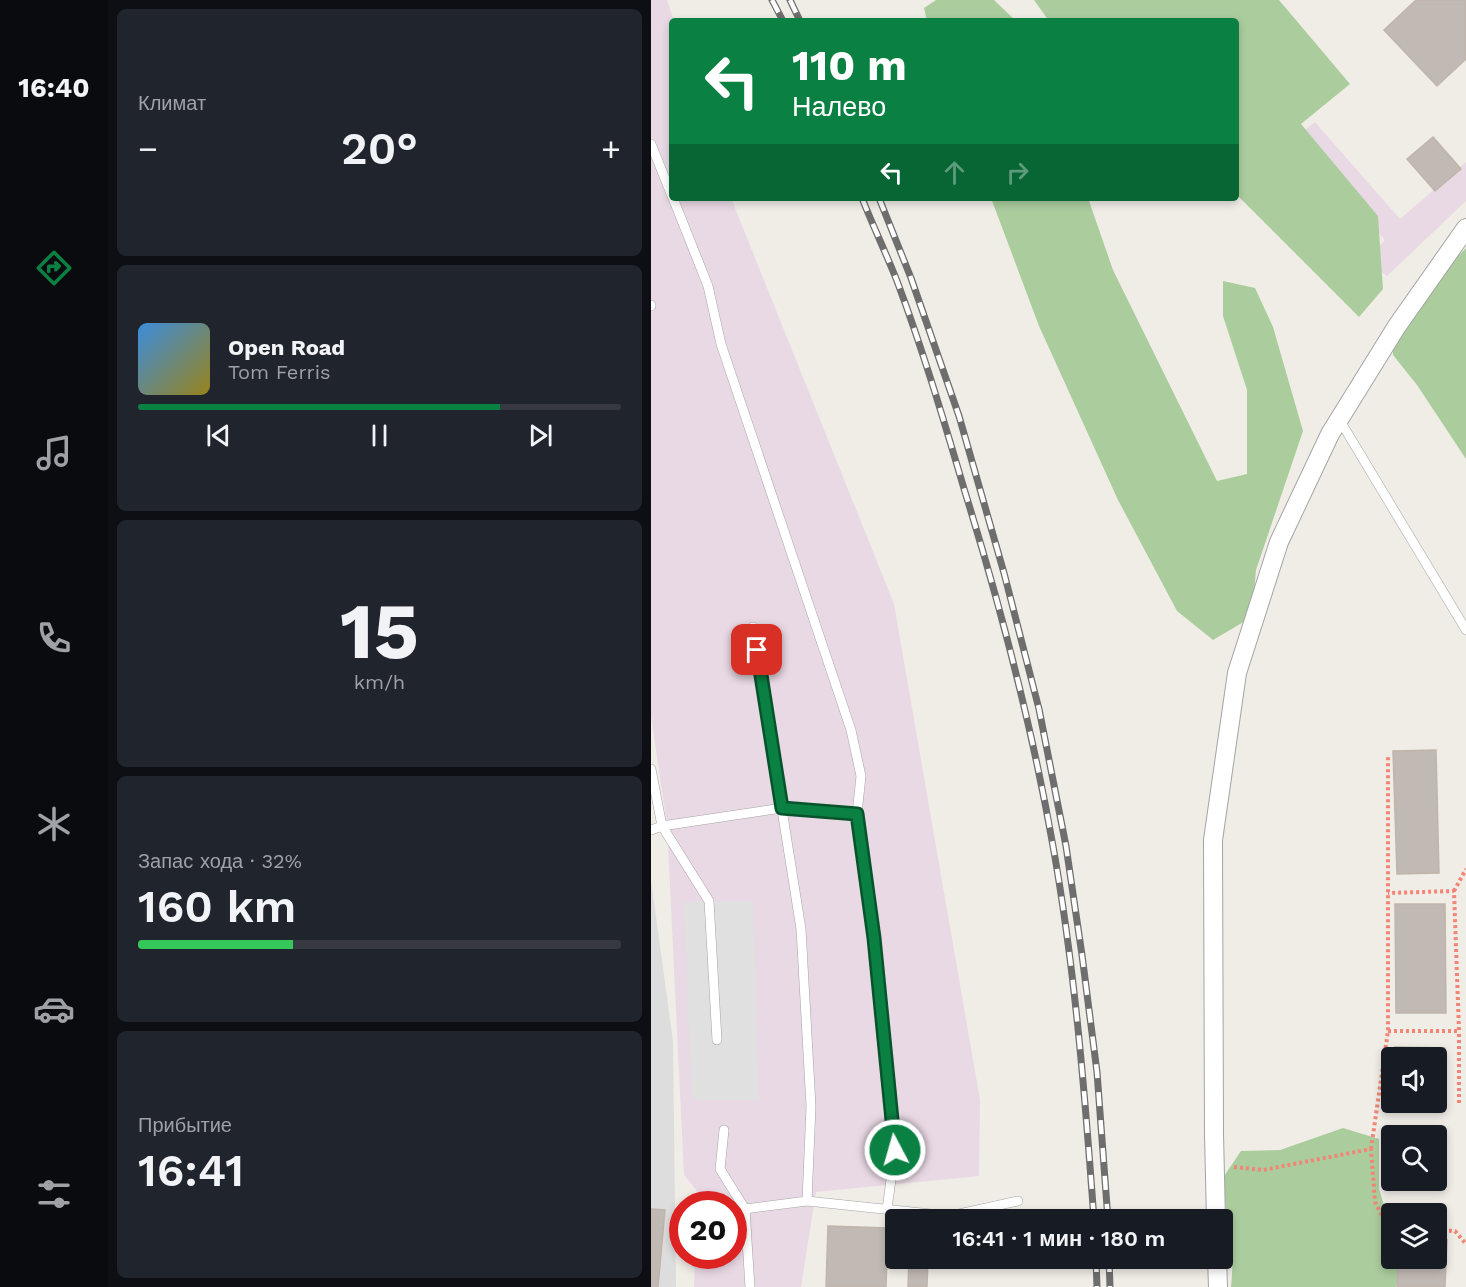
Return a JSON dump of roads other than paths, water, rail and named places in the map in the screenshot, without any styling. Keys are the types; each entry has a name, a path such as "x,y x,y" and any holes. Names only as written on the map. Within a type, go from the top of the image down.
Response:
{"street":[{"path":"1216,1209 1213,840 1237,673 1279,542 1330,434 1397,326 1466,228"},
{"path":"1217,1269 1218,1287"}],"lane":[{"path":"651,144 669,189"},
{"path":"674,201 708,286 721,344 851,730 861,776 857,814 874,938 895,1150 887,1209 807,1201 747,1209"},
{"path":"1339,420 1466,630"},
{"path":"753,627 802,941 811,1106 807,1201"},
{"path":"651,769 662,826 709,901 717,1040"},
{"path":"651,830 662,826 782,808 857,814"},
{"path":"724,1130 720,1169 734,1191"},
{"path":"982,1209 1018,1201"},
{"path":"747,1240 750,1287"}],"railway":[{"path":"772,0 781,18"},
{"path":"790,0 799,18"},
{"path":"863,201 916,333 991,580 1015,668 1045,801 1061,892 1083,1079 1093,1209"},
{"path":"880,201 911,278 959,416 1004,573 1039,709 1066,846 1082,955 1097,1072 1107,1209"},
{"path":"1096,1269 1097,1287"},
{"path":"1109,1269 1110,1287"}]}
